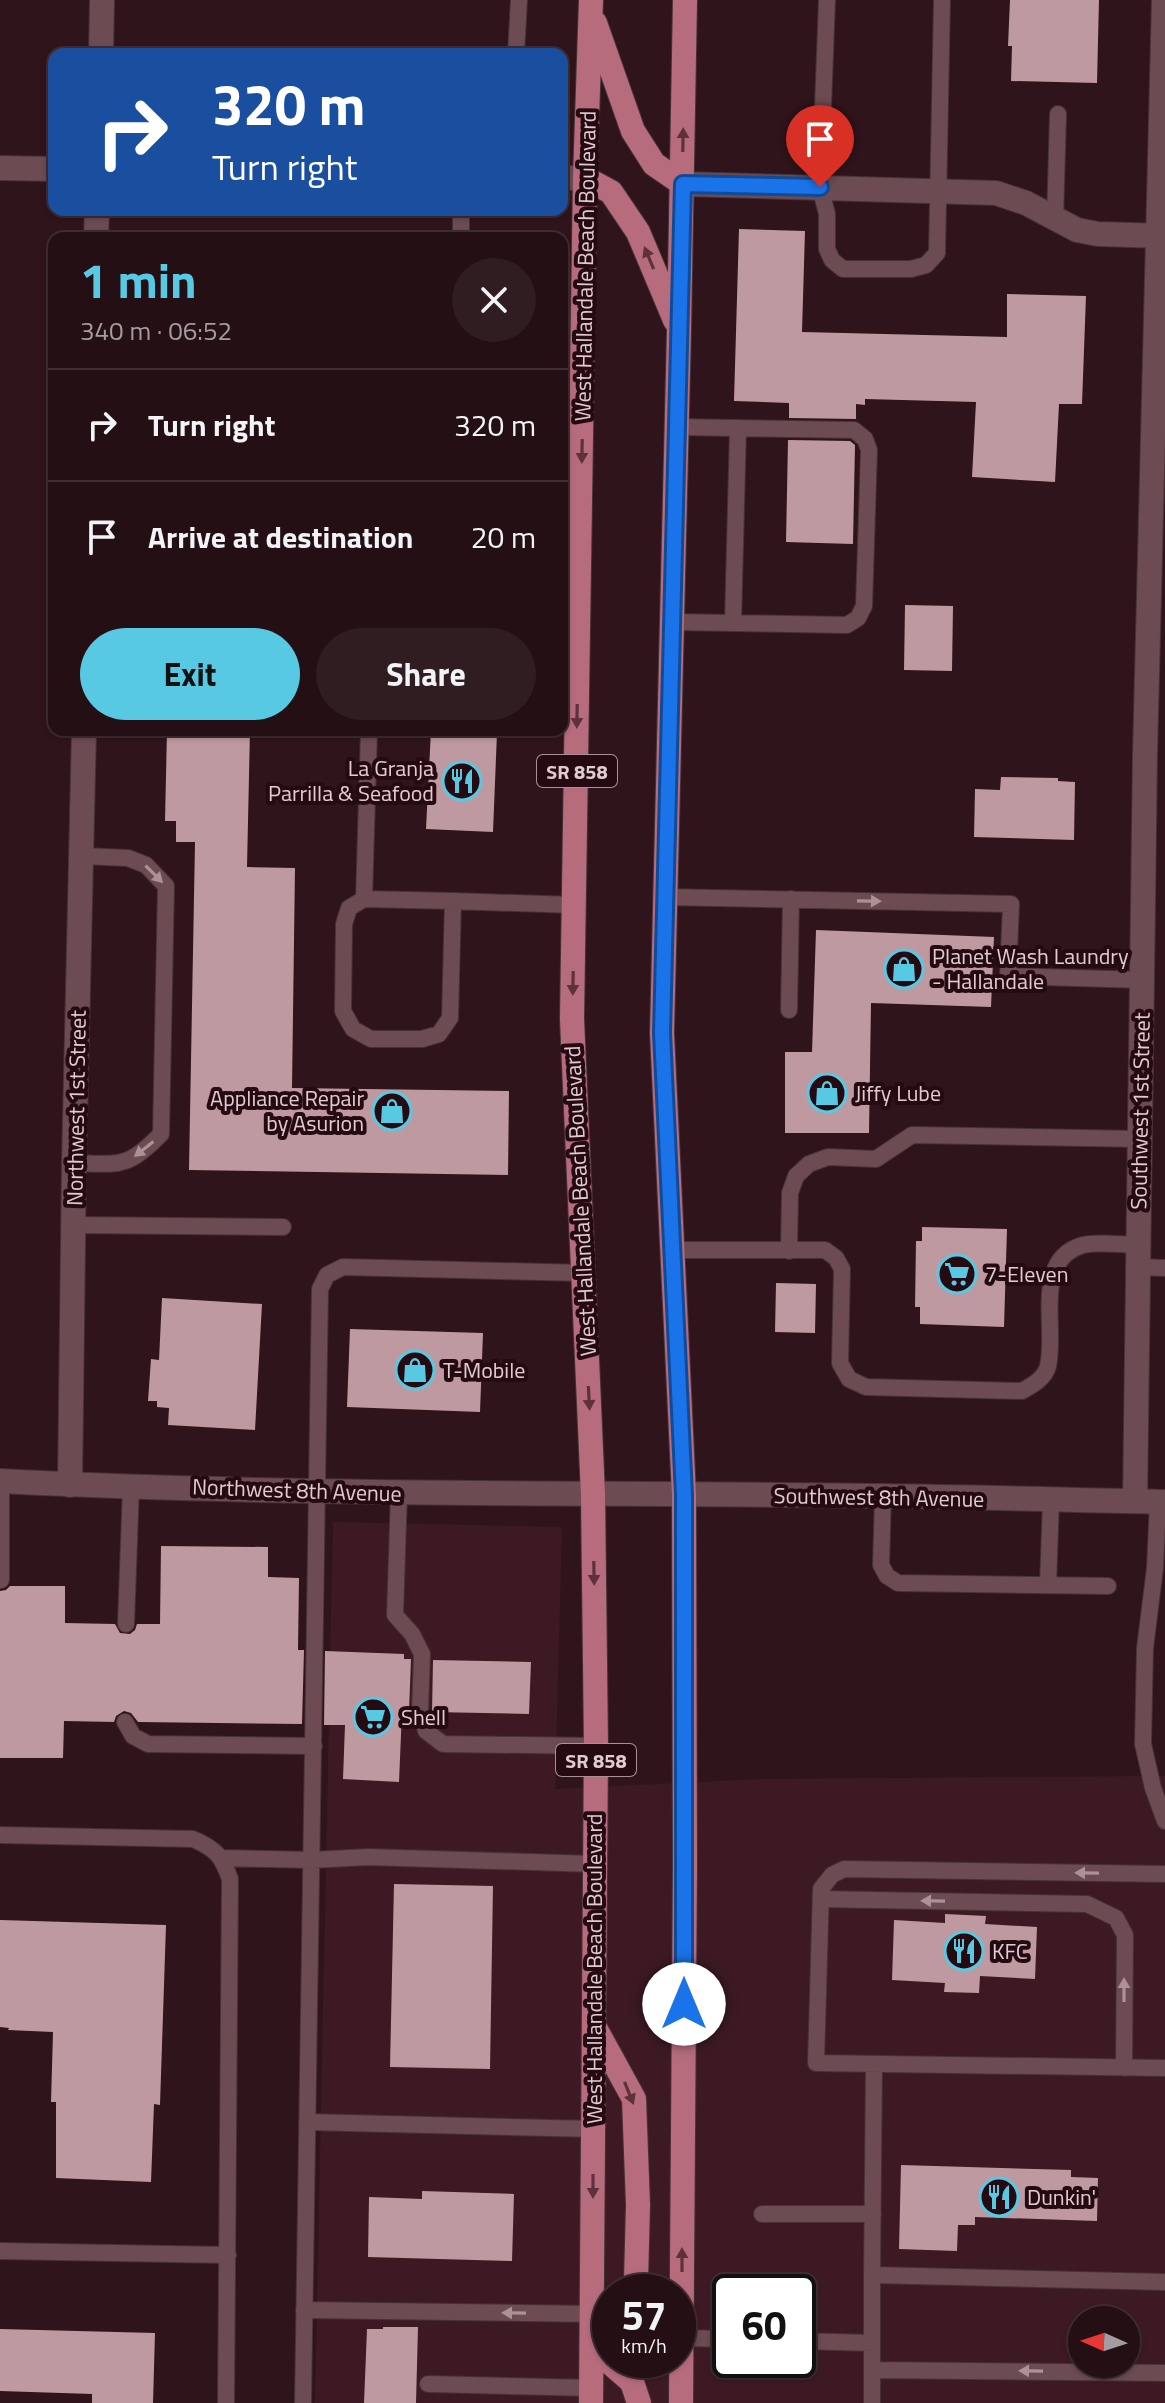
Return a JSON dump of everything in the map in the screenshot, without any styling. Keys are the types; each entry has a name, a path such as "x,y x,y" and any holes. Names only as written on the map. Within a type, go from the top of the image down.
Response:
{"main road":[{"path":"681,2274 685,1881 684,1495 662,1033 685,0"},
{"path":"591,5 633,131 654,164 683,184"},
{"name":"West Hallandale Beach Boulevard","path":"591,5 574,178 572,1019 593,1495 596,1746 592,2274"},
{"path":"574,178 611,192 638,232 679,330"},
{"path":"593,2024 634,2099 638,2205 636,2274"},
{"name":"West Hallandale Beach Boulevard","path":"591,2395 592,2347"},
{"path":"627,2378 632,2382 639,2403"},
{"path":"681,2378 681,2403"}],"street":[{"path":"101,48 102,0"},
{"name":"Southwest 1st Street","path":"1152,1502 1138,1256 1143,980 1155,754 1164,0"},
{"path":"0,168 48,169"},
{"path":"683,184 996,193 1026,203 1077,230 1098,234 1162,236"},
{"name":"Northwest 1st Street","path":"70,1485 84,736"},
{"name":"Northwest 8th Avenue","path":"0,1481 399,1493 593,1495"},
{"name":"Southwest 8th Avenue","path":"593,1495 883,1496 1152,1502"}],"lane":[{"path":"516,48 519,0"},
{"path":"827,0 820,187 827,214 827,249 832,260 843,269 911,269 926,265 937,253 942,0"},
{"path":"1055,221 1058,114"},
{"path":"672,622 847,625 858,618 864,606 869,466 865,439 854,430 677,427"},
{"path":"733,623 738,428"},
{"path":"364,899 369,736"},
{"path":"74,1163 120,1164 144,1152 161,1134 166,886 146,865 128,858 82,856"},
{"path":"665,897 1011,904 1008,976 1143,980"},
{"path":"453,901 450,1018 439,1034 422,1039 371,1039 353,1029 343,1011 344,924 349,908 364,899 453,901 574,905"},
{"path":"789,1010 791,899"},
{"path":"789,1251 790,1193 796,1176 809,1164 828,1157 876,1159 912,1135 1139,1139"},
{"path":"74,1225 283,1227"},
{"path":"672,1250 825,1250 836,1258 842,1269 840,1363 849,1379 866,1387 1022,1391 1037,1383 1048,1368 1051,1284 1056,1265 1068,1250 1087,1244 1138,1256 1165,1268"},
{"path":"303,2403 320,1289 327,1275 343,1267 583,1273"},
{"path":"0,1481 1,1580"},
{"path":"126,1624 131,1486"},
{"path":"399,1493 395,1615 412,1634 422,1654 420,1712 426,1731 443,1744 596,1746"},
{"path":"883,1496 881,1565 887,1576 898,1583 1108,1586"},
{"path":"1048,1585 1051,1500"},
{"path":"1152,1502 1155,1568 1145,1648 1143,1744 1153,1788 1165,1821"},
{"path":"125,1722 133,1736 148,1744 314,1746"},
{"path":"0,1835 193,1839 208,1845 223,1858 230,1879 226,2403"},
{"path":"223,1858 312,1860 368,1857 595,1864"},
{"path":"1165,1874 844,1869 832,1875 821,1894 816,2063 1165,2068"},
{"path":"821,1894 1087,1904 1116,1918 1125,1935 1124,2068"},
{"path":"872,2403 874,2064"},
{"path":"307,2122 593,2129"},
{"path":"762,2214 873,2214"},
{"path":"0,2251 228,2255"},
{"path":"872,2275 1165,2282"},
{"path":"304,2310 592,2314"},
{"path":"816,2341 872,2343"},
{"path":"872,2370 1165,2373"},
{"path":"428,2384 591,2395"}],"shaded area":[{"path":"333,1522 562,1527 555,1789 761,1779 1165,1776 1165,2403 315,2403"}],"building":[{"path":"1010,0 1099,0 1097,83 1011,81 1012,46 1008,46"},
{"path":"739,229 805,231 802,332 1007,337 1007,294 1086,296 1082,404 1059,404 1055,482 972,477 976,402 865,399 865,405 856,404 856,419 789,418 789,403 734,401"},
{"path":"788,440 850,441 855,445 853,544 786,542"},
{"path":"905,605 953,606 952,671 904,670"},
{"path":"167,736 250,736 247,867 295,868 292,1088 509,1091 508,1175 189,1170 195,842 176,842 176,821 165,821"},
{"name":"La Granja Parrilla & Seafood","path":"431,736 497,736 493,832 426,829"},
{"path":"1001,777 1058,778 1058,781 1075,782 1074,840 974,837 975,789 1000,790"},
{"path":"816,930 994,937 991,1007 871,1003 869,1133 785,1133 785,1052 812,1052"},
{"name":"7-Eleven","path":"922,1227 1007,1229 1004,1327 920,1324 920,1307 915,1307 916,1241 922,1241"},
{"path":"776,1283 816,1284 815,1333 775,1332"},
{"path":"162,1298 262,1304 255,1430 168,1425 169,1408 157,1407 157,1401 148,1401 151,1359 159,1360"},
{"name":"T-Mobile","path":"350,1329 483,1333 480,1412 347,1407"},
{"path":"161,1546 268,1547 268,1577 299,1578 298,1650 304,1650 302,1724 138,1722 131,1713 124,1711 116,1716 114,1722 64,1721 63,1758 0,1758 0,1591 10,1586 65,1586 65,1623 115,1624 120,1633 130,1634 137,1624 160,1624"},
{"name":"Shell","path":"325,1651 404,1654 404,1659 411,1659 409,1711 402,1711 399,1782 343,1779 345,1725 324,1725"},
{"name":"Shell","path":"433,1660 531,1662 529,1714 432,1712"},
{"path":"394,1884 493,1886 490,2069 390,2067"},
{"name":"KFC","path":"945,1914 986,1916 985,1924 1037,1927 1035,1979 980,1976 979,1993 944,1992 945,1983 892,1980 894,1920 945,1923"},
{"path":"0,1920 166,1925 160,2105 154,2104 151,2182 56,2178 56,2102 51,2102 53,2032 0,2027"},
{"name":"Dunkin'","path":"901,2165 1071,2170 1071,2177 1098,2178 1097,2221 975,2217 975,2225 958,2225 957,2251 899,2249"},
{"path":"422,2191 514,2194 512,2261 368,2257 369,2197 422,2199"},
{"path":"418,2327 416,2403 364,2403 367,2329"},
{"path":"0,2329 155,2333 153,2403 92,2403 92,2394 0,2391"}],"place":[{"name":"La Granja Parrilla & Seafood","path":"462,781"},
{"name":"Planet Wash Laundry - Hallandale","path":"904,969"},
{"name":"Jiffy Lube","path":"827,1093"},
{"name":"Appliance Repair by Asurion","path":"392,1111"},
{"name":"7-Eleven","path":"957,1274"},
{"name":"T-Mobile","path":"415,1370"},
{"name":"Shell","path":"373,1717"},
{"name":"KFC","path":"964,1951"},
{"name":"Dunkin'","path":"999,2197"}],"route":[{"path":"684,2004 684,1495 662,1033 683,184 820,187"}]}
